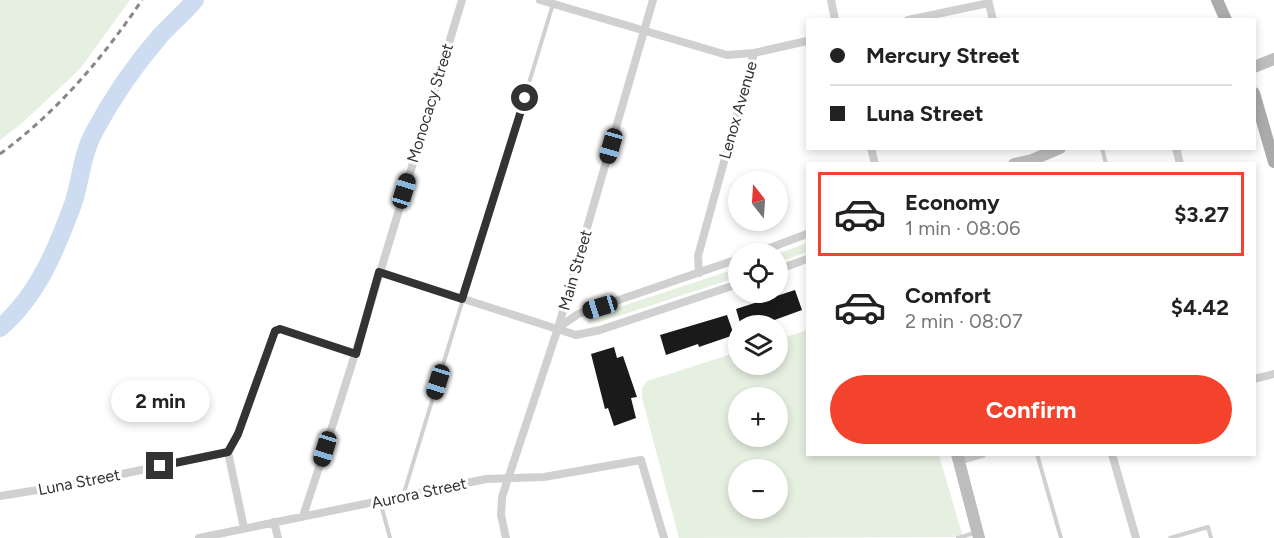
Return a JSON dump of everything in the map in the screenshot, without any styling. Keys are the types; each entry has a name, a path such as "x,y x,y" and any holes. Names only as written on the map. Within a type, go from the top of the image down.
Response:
{"main road":[{"path":"1217,0 1225,18"},
{"path":"1256,99 1272,148 1274,162"}],"street":[{"name":"Monocacy Street","path":"303,516 356,354 462,0"},
{"path":"540,0 727,55 754,53 806,41"},
{"name":"Main Street","path":"506,538 501,515 502,497 558,328 653,0"},
{"path":"831,0 835,18"},
{"path":"917,18 989,2 993,18"},
{"name":"Lenox Avenue","path":"699,273 698,256 754,53"},
{"path":"1256,66 1274,59"},
{"path":"1030,159 1055,150"},
{"path":"783,243 806,234"},
{"path":"788,266 806,259"},
{"path":"558,328 578,314 728,263"},
{"path":"379,272 576,335 600,330 728,287"},
{"path":"244,528 228,452 238,434 275,331 280,329 356,354"},
{"path":"1256,378 1274,374"},
{"name":"Luna Street","path":"0,496 69,485 228,452"},
{"path":"1113,456 1136,538"},
{"path":"958,458 978,535"},
{"name":"Aurora Street","path":"199,538 486,479 574,473 641,460 664,538"},
{"path":"274,522 278,538"}],"lane":[{"path":"403,496 553,4"},
{"path":"1038,456 1061,538"},
{"path":"380,501 390,538"},
{"path":"1170,538 1208,527 1211,538"},
{"path":"958,538 978,535"}],"green space":[{"path":"0,0 130,0 80,69 20,125 0,140"},
{"path":"806,243 806,252 788,259 788,250"},
{"path":"728,271 728,280 588,324 587,321 595,315"},
{"path":"806,330 806,456 939,456 963,537 679,538 642,398 642,388 647,381 728,355 728,375 788,375 788,336"}],"building":[{"path":"795,290 802,310 788,315 738,315 736,309 755,303 788,303 788,292"},
{"path":"727,315 728,318 728,337 699,347 698,344 666,355 660,335"},
{"path":"614,347 617,358 623,356 637,397 631,398 636,418 614,426 608,408 605,409 591,354"}],"waterway":[{"path":"0,328 25,301 52,255 73,204 89,143 107,109 150,47 195,0"}],"railway":[{"path":"0,154 41,120 78,83 142,0"}],"route":[{"path":"160,466 228,452 238,434 275,331 280,329 356,354 379,272 462,299 525,98"}]}
